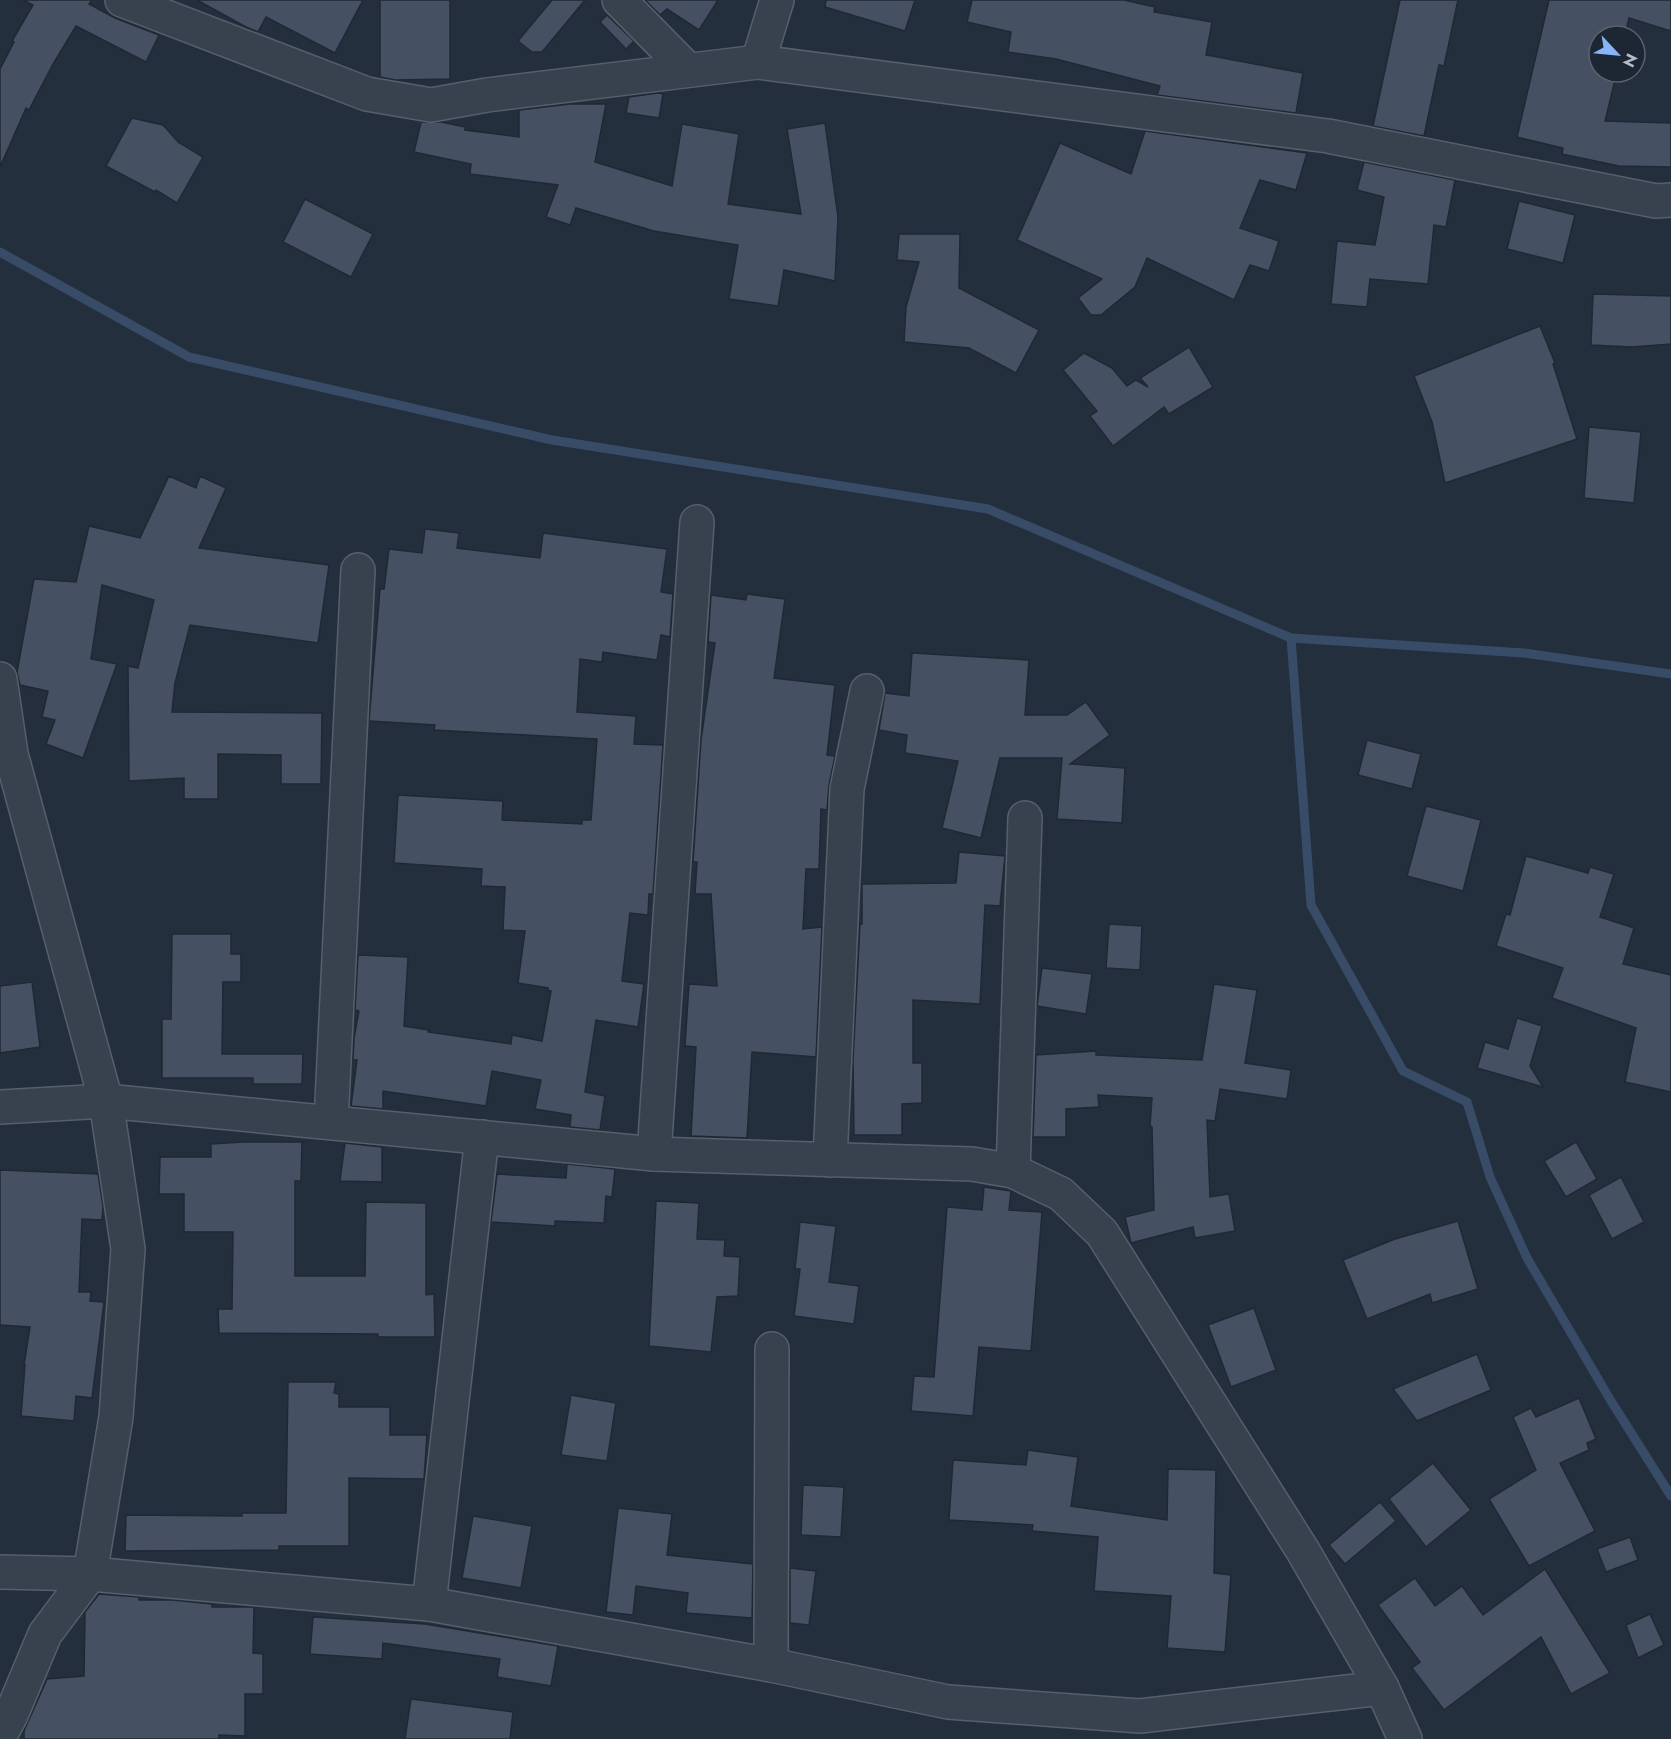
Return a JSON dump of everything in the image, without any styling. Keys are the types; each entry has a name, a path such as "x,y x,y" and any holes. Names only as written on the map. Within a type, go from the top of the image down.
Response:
{"street":[{"path":"122,0 367,94 431,105 487,95 758,62 1328,136 1656,201 1671,200"},
{"path":"619,0 688,70"},
{"path":"758,62 777,0"},
{"path":"654,1154 696,522"},
{"path":"331,1122 358,570"},
{"path":"0,679 5,754 106,1101 128,1249 116,1417 90,1574 45,1634 11,1715 0,1735"},
{"path":"830,1160 847,789 867,691"},
{"path":"1013,1172 1025,818"},
{"path":"0,1107 106,1101 654,1154 972,1164 1013,1172 1061,1194 1102,1233 1296,1541 1382,1688 1405,1739"},
{"path":"429,1604 482,1137"},
{"path":"771,1665 772,1349"},
{"path":"0,1572 90,1574 429,1604 771,1665 948,1702 1140,1716 1382,1688"}],"building":[{"path":"23,0 92,0 89,4 115,18 159,35 146,62 76,26 29,110 26,108 0,167 0,69 14,42 12,41 33,5"},
{"path":"197,0 363,0 335,53 266,17 258,32"},
{"path":"380,0 450,0 450,79 395,80 380,77"},
{"path":"552,0 585,0 542,52 532,52 518,41"},
{"path":"645,0 718,0 699,30 667,9 660,15"},
{"path":"826,0 915,0 905,31 825,7"},
{"path":"972,0 1124,0 1155,7 1154,12 1212,22 1206,55 1303,73 1296,113 1157,95 1160,86 1056,59 1008,52 1011,32 967,22"},
{"path":"1400,0 1458,0 1444,66 1439,65 1424,136 1373,126"},
{"path":"1549,0 1671,0 1671,31 1629,18 1628,24 1587,24 1587,84 1614,84 1605,121 1671,123 1671,167 1619,166 1562,154 1563,148 1517,137"},
{"path":"607,15 634,41 626,49 600,22"},
{"path":"663,94 659,118 626,113 629,97"},
{"path":"570,104 606,104 595,162 672,186 682,124 739,134 728,204 801,214 787,129 825,123 838,217 835,281 784,270 778,306 729,299 738,245 654,231 576,208 570,225 546,217 558,185 470,174 471,164 414,152 421,122 441,122 465,127 465,130 519,137 519,110"},
{"path":"132,118 163,125 178,142 203,157 177,203 156,190 155,192 106,166"},
{"path":"1145,131 1307,153 1296,190 1260,180 1240,228 1279,241 1269,271 1250,265 1234,300 1147,258 1135,287 1101,315 1091,315 1078,298 1102,279 1017,240 1060,143 1131,174"},
{"path":"1364,162 1455,180 1446,227 1434,225 1428,284 1370,279 1367,307 1331,304 1337,241 1375,245 1384,197 1357,190"},
{"path":"305,199 373,234 351,277 283,242"},
{"path":"1519,201 1575,215 1563,263 1507,249"},
{"path":"899,234 960,234 959,288 1039,330 1016,373 969,348 904,342 906,307 919,262 897,260"},
{"path":"1593,294 1671,296 1671,344 1632,347 1591,345"},
{"path":"1540,326 1555,363 1553,364 1577,439 1445,483 1432,422 1414,376"},
{"path":"1189,347 1213,387 1169,414 1164,407 1113,446 1090,416 1097,411 1063,370 1084,353 1112,368 1127,386 1136,380 1148,387 1140,378"},
{"path":"1589,427 1641,432 1634,503 1584,498"},
{"path":"169,476 196,488 200,476 226,488 199,548 329,565 318,643 190,625 175,683 172,712 322,713 321,784 281,784 281,755 218,754 218,799 184,799 184,778 129,781 128,666 138,668 154,600 102,585 91,659 117,664 83,758 46,744 55,720 42,717 48,691 20,685 17,672 34,579 76,582 89,526 140,538"},
{"path":"425,529 459,533 457,548 540,558 543,533 667,549 661,592 673,594 670,637 661,635 657,660 603,652 602,662 580,659 577,712 636,716 634,744 663,745 653,894 649,894 648,915 630,913 622,981 644,984 638,1027 596,1020 585,1092 605,1096 600,1130 570,1127 571,1115 535,1109 541,1080 492,1071 486,1106 383,1091 383,1109 351,1106 357,1060 353,1060 359,1011 355,1010 358,955 408,957 404,1026 429,1030 428,1032 511,1044 512,1035 542,1041 551,991 548,988 518,983 525,931 503,930 505,887 481,886 482,869 394,863 398,795 503,801 502,820 582,824 582,820 591,820 597,739 434,730 435,725 369,721 380,589 384,589 389,549 422,553"},
{"path":"747,594 785,599 774,678 835,685 827,755 835,756 827,810 821,809 819,869 806,869 803,929 822,927 816,1057 752,1052 747,1138 691,1136 696,1047 685,1046 689,984 717,986 711,894 695,894 697,862 693,862 701,740 715,643 708,642 711,595 746,600"},
{"path":"912,653 1029,660 1025,715 1067,715 1086,702 1110,735 1070,764 1125,768 1122,823 1057,819 1062,758 1000,758 981,838 942,828 958,761 905,753 907,735 879,730 885,693 909,696"},
{"path":"1367,740 1421,754 1412,789 1358,775"},
{"path":"1426,806 1481,820 1463,891 1407,876"},
{"path":"959,852 1005,856 1000,906 985,905 980,1004 913,1000 913,1063 922,1063 922,1103 902,1104 902,1135 854,1135 853,1060 860,924 862,924 862,884 956,883"},
{"path":"1526,856 1588,873 1590,867 1614,874 1600,917 1634,928 1623,964 1671,975 1671,1092 1625,1082 1636,1028 1552,998 1563,968 1496,946 1506,914 1510,915"},
{"path":"1109,924 1142,926 1140,970 1106,968"},
{"path":"172,934 231,934 231,954 241,954 241,982 223,982 222,1054 303,1054 302,1084 253,1084 253,1078 162,1078 162,1019 171,1019"},
{"path":"1042,968 1092,974 1086,1014 1037,1006"},
{"path":"32,982 40,1047 0,1053 0,986"},
{"path":"1214,984 1257,990 1245,1063 1291,1070 1287,1099 1220,1089 1215,1121 1207,1120 1210,1197 1229,1194 1235,1231 1195,1238 1193,1227 1131,1243 1125,1217 1154,1210 1152,1127 1150,1126 1152,1098 1098,1095 1099,1107 1066,1109 1066,1137 1033,1137 1036,1055 1096,1051 1096,1055 1202,1060"},
{"path":"1517,1018 1542,1026 1530,1066 1543,1087 1477,1068 1485,1042 1508,1049"},
{"path":"302,1142 301,1181 295,1181 295,1276 365,1276 366,1202 426,1203 426,1295 434,1294 435,1337 378,1337 378,1334 219,1333 218,1309 232,1309 233,1232 184,1232 184,1194 159,1194 160,1157 211,1157 211,1144"},
{"path":"1576,1142 1597,1179 1566,1197 1544,1161"},
{"path":"345,1143 382,1147 382,1182 340,1181"},
{"path":"567,1164 615,1169 612,1197 606,1196 604,1223 555,1221 555,1226 491,1222 497,1174 566,1178"},
{"path":"0,1170 98,1174 103,1206 102,1220 82,1219 79,1292 91,1292 90,1301 104,1302 92,1398 76,1396 74,1421 21,1416 24,1365 30,1327 0,1325"},
{"path":"1621,1177 1644,1222 1612,1239 1589,1195"},
{"path":"984,1187 1011,1191 1009,1210 1042,1212 1031,1351 979,1347 973,1416 911,1411 914,1376 934,1377 947,1207 982,1210"},
{"path":"656,1201 699,1203 697,1239 725,1240 724,1256 740,1257 738,1296 717,1297 711,1352 649,1346"},
{"path":"1458,1221 1478,1289 1432,1303 1430,1294 1367,1319 1343,1260 1395,1239"},
{"path":"800,1222 836,1226 829,1282 859,1286 854,1324 794,1316 800,1269 795,1269"},
{"path":"1254,1308 1276,1370 1231,1387 1208,1325"},
{"path":"1477,1354 1491,1390 1417,1421 1393,1389"},
{"path":"288,1382 336,1382 334,1393 339,1394 339,1407 390,1407 390,1435 427,1435 424,1479 349,1478 349,1546 279,1546 279,1550 125,1551 126,1515 242,1516 242,1513 286,1513"},
{"path":"571,1395 616,1403 607,1461 561,1455"},
{"path":"1579,1398 1596,1439 1587,1443 1589,1450 1560,1463 1595,1531 1529,1566 1489,1499 1536,1470 1513,1417 1531,1408 1536,1417"},
{"path":"1028,1450 1078,1457 1071,1506 1167,1520 1168,1469 1216,1470 1214,1573 1231,1575 1225,1652 1167,1648 1171,1596 1094,1591 1098,1537 1032,1531 1033,1525 949,1520 953,1460 1026,1465"},
{"path":"1433,1463 1471,1510 1426,1547 1389,1499"},
{"path":"803,1485 844,1487 841,1537 801,1535"},
{"path":"1380,1502 1396,1521 1345,1564 1329,1545"},
{"path":"618,1508 672,1514 667,1555 753,1564 752,1618 686,1613 688,1593 636,1586 633,1615 606,1612"},
{"path":"473,1516 532,1526 521,1588 462,1578"},
{"path":"1630,1537 1638,1560 1606,1572 1597,1549"},
{"path":"790,1568 816,1571 809,1625 790,1623"},
{"path":"1545,1569 1610,1673 1571,1694 1541,1637 1444,1710 1412,1668 1420,1662 1378,1605 1415,1578 1435,1606 1462,1586 1483,1615"},
{"path":"99,1594 139,1597 139,1600 173,1600 212,1604 212,1607 254,1607 253,1653 263,1654 263,1694 245,1694 245,1736 219,1735 219,1739 24,1739 24,1731 47,1679 84,1676 85,1612"},
{"path":"1650,1614 1664,1645 1638,1658 1626,1625"},
{"path":"313,1617 425,1624 558,1646 551,1686 497,1677 500,1659 383,1643 382,1659 310,1654"},
{"path":"411,1699 513,1712 510,1739 405,1739"}],"waterway":[{"path":"0,252 189,357 552,440 988,509 1291,638 1524,653 1671,674"},
{"path":"1291,638 1311,905 1403,1071 1467,1102 1490,1177 1527,1258 1611,1401 1671,1496"}]}
